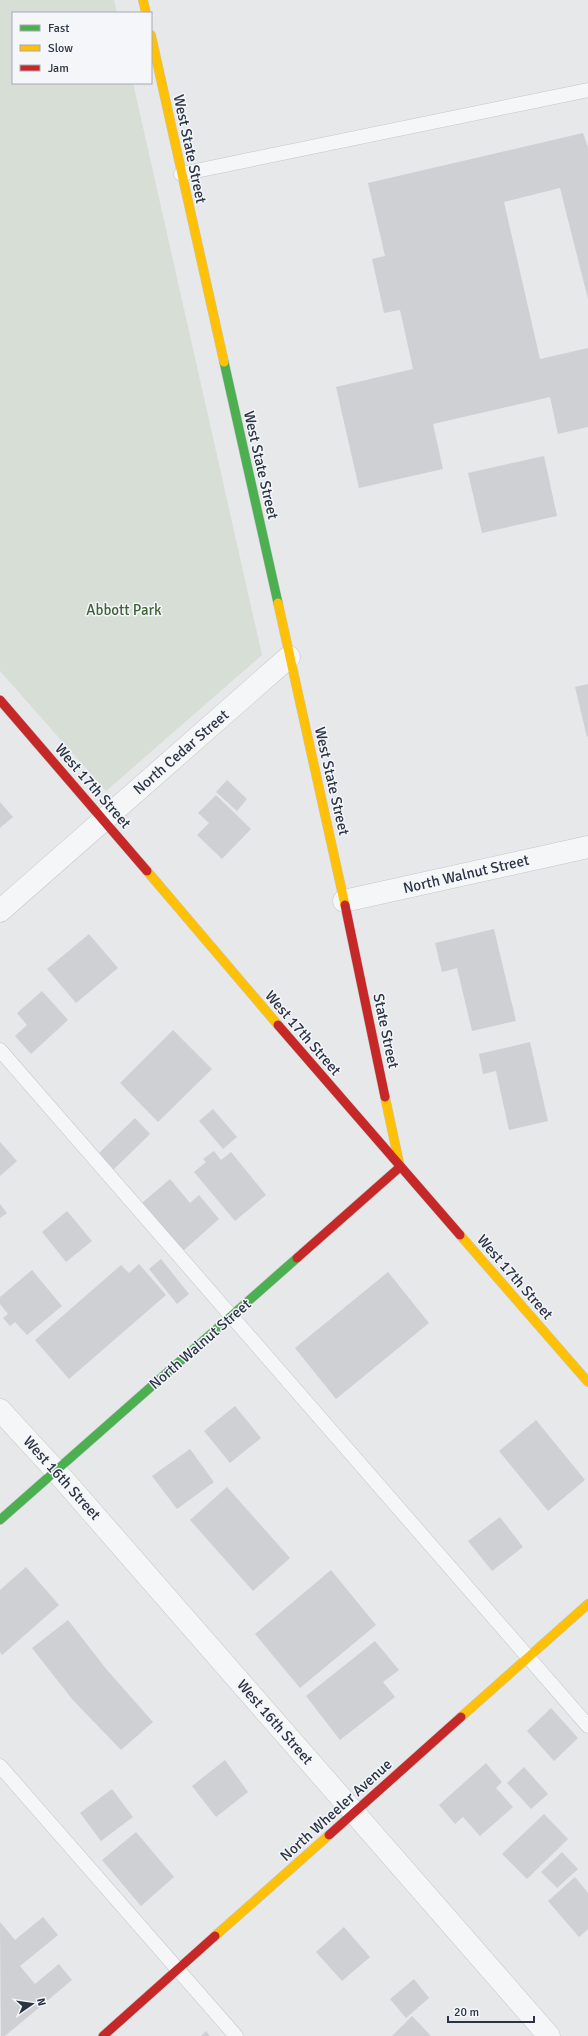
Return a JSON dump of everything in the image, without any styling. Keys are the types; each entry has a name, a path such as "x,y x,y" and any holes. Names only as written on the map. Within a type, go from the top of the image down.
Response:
{"street":[{"path":"143,0 146,12"},
{"name":"West State Street","path":"152,40 344,901"},
{"name":"North Cedar Street","path":"0,911 289,657"},
{"name":"West 17th Street","path":"0,700 400,1168 588,1382"},
{"name":"North Walnut Street","path":"344,901 588,847"},
{"name":"State Street","path":"344,901 400,1168"},
{"name":"North Walnut Street","path":"0,1520 400,1168"},
{"name":"West 16th Street","path":"0,1410 56,1471 549,2036"},
{"name":"North Wheeler Avenue","path":"103,2036 588,1604"}],"lane":[{"path":"181,174 588,90"},
{"path":"0,1050 588,1726"},
{"path":"0,1766 236,2036"}],"green space":[{"name":"Abbott Park","path":"0,0 114,0 117,12 12,12 12,84 133,84 262,655 106,791 0,671"}],"building":[{"path":"583,133 588,147 588,299 560,188 504,202 540,359 588,348 588,427 558,434 550,397 433,424 443,469 359,488 336,387 413,369 400,310 384,313 372,259 385,256 368,183"},
{"path":"544,456 557,516 482,533 468,473"},
{"path":"588,684 588,736 587,737 575,687"},
{"path":"227,780 247,799 237,811 216,792"},
{"path":"216,795 251,829 222,859 197,835 209,823 198,813"},
{"path":"0,802 13,817 0,828"},
{"path":"494,929 516,1021 472,1031 457,968 442,972 435,943"},
{"path":"89,934 118,968 76,1003 47,969"},
{"path":"42,991 68,1020 31,1054 15,1036 27,1025 17,1013"},
{"path":"173,1030 212,1069 158,1122 120,1083"},
{"path":"530,1042 548,1121 509,1130 496,1071 483,1074 479,1054"},
{"path":"213,1109 237,1137 223,1149 199,1121"},
{"path":"135,1118 150,1134 113,1170 98,1154"},
{"path":"0,1142 17,1161 0,1176"},
{"path":"214,1151 221,1160 231,1152 266,1195 235,1221 194,1172 206,1162 203,1159"},
{"path":"170,1179 190,1203 199,1195 219,1219 183,1251 142,1203"},
{"path":"0,1204 7,1213 0,1218"},
{"path":"67,1211 92,1241 66,1262 42,1232"},
{"path":"161,1259 189,1294 177,1304 149,1269"},
{"path":"139,1264 166,1295 69,1379 35,1340 121,1265 129,1273"},
{"path":"32,1270 62,1306 27,1335 15,1322 10,1326 3,1318 8,1314 0,1304 0,1297"},
{"path":"388,1272 429,1323 336,1399 295,1348"},
{"path":"235,1406 261,1438 230,1463 204,1431"},
{"path":"536,1420 585,1480 548,1511 499,1451"},
{"path":"190,1449 214,1482 177,1509 152,1476"},
{"path":"227,1487 290,1558 253,1591 190,1520"},
{"path":"500,1517 523,1547 492,1571 468,1541"},
{"path":"26,1567 59,1605 2,1655 0,1652 0,1590"},
{"path":"331,1570 376,1625 300,1688 255,1634"},
{"path":"68,1620 107,1670 153,1722 121,1750 72,1699 32,1648"},
{"path":"375,1641 399,1670 383,1682 395,1697 340,1740 306,1696"},
{"path":"551,1708 578,1738 554,1761 527,1731"},
{"path":"225,1760 248,1792 216,1817 192,1786"},
{"path":"486,1763 502,1782 496,1788 513,1807 480,1836 463,1817 455,1824 439,1805"},
{"path":"524,1767 548,1794 531,1809 507,1783"},
{"path":"112,1789 133,1817 101,1841 80,1813"},
{"path":"544,1814 568,1839 527,1879 502,1854"},
{"path":"136,1832 174,1877 141,1906 102,1860"},
{"path":"562,1852 578,1869 557,1888 541,1872"},
{"path":"575,1877 588,1893 588,1929 579,1937 548,1901"},
{"path":"43,1917 58,1935 20,1966 35,1984 59,1964 72,1980 5,2036 1,2036 0,1922 15,1940"},
{"path":"344,1927 370,1957 342,1981 316,1952"},
{"path":"414,1979 429,1998 406,2018 390,1999"},
{"path":"412,2016 431,2036 392,2036"},
{"path":"206,2031 210,2036 201,2036"}],"traffic: fast":[{"path":"224,362 278,603"},
{"path":"0,1520 297,1258"}],"traffic: slow":[{"path":"143,0 146,12"},
{"path":"152,39 224,362"},
{"path":"278,603 345,905"},
{"path":"147,871 278,1025"},
{"path":"385,1097 400,1167"},
{"path":"460,1235 588,1382"},
{"path":"461,1717 588,1604"},
{"path":"215,1936 329,1835"}],"traffic: jam":[{"path":"0,700 147,871"},
{"path":"345,905 385,1097"},
{"path":"278,1025 460,1235"},
{"path":"297,1258 400,1167"},
{"path":"329,1835 461,1717"},
{"path":"103,2036 215,1936"}]}
